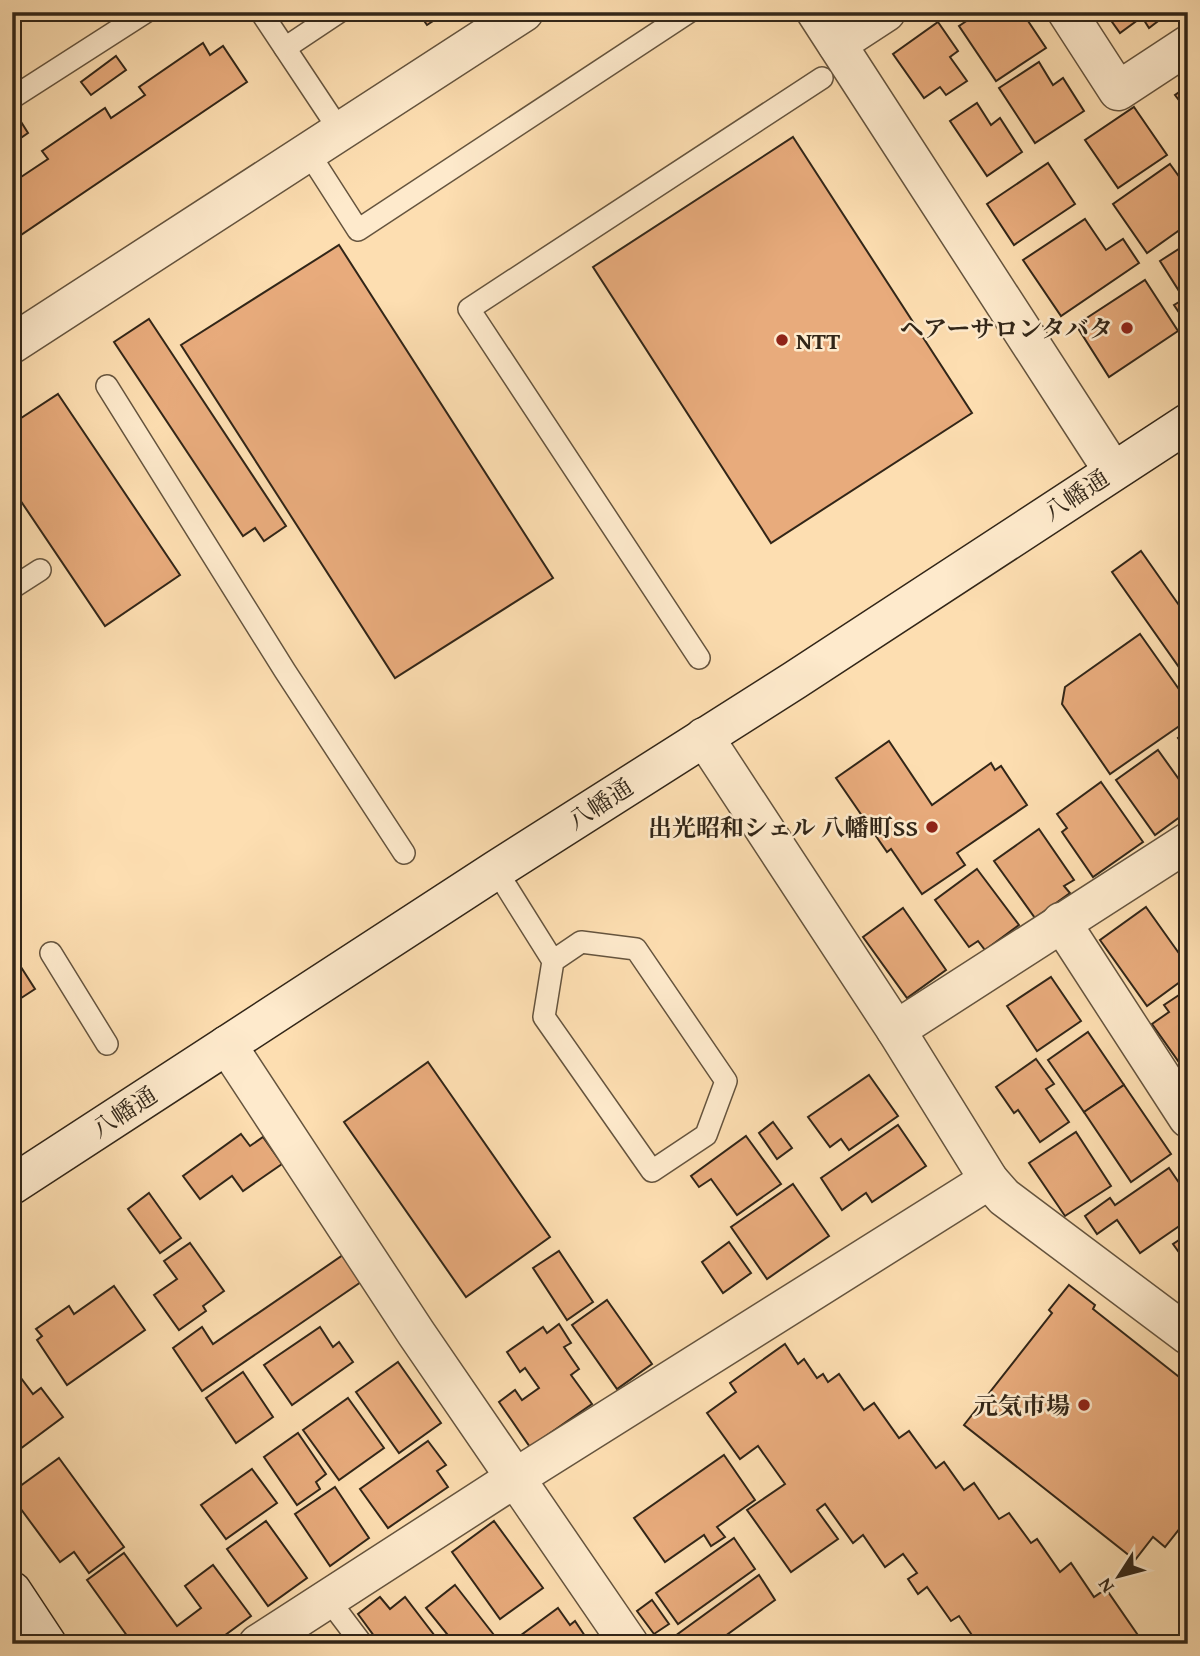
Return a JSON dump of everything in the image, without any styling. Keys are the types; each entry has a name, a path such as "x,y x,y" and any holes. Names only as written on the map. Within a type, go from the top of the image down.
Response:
{"street":[{"path":"12,344 524,12"},
{"path":"816,12 829,61 1113,471"},
{"path":"829,61 886,12"},
{"path":"1067,12 1118,91 1188,45"},
{"name":"八幡通","path":"12,1185 1187,425"},
{"path":"704,737 896,1030 989,1180 1004,1197 1188,1335"},
{"path":"896,1030 1188,842"},
{"path":"1061,922 1188,1118"},
{"path":"227,1045 416,1333 629,1644"},
{"path":"258,1644 515,1478 989,1180"},
{"path":"12,1591 47,1644"}],"lane":[{"path":"12,98 146,12"},
{"path":"261,12 340,131"},
{"path":"285,48 339,12"},
{"path":"308,152 359,230 689,12"},
{"path":"699,658 469,309 829,61"},
{"path":"107,386 285,671 404,853"},
{"path":"12,588 40,570"},
{"path":"496,870 553,961 544,1017 652,1171 706,1135 726,1081 636,949 581,942 553,961"},
{"path":"51,953 107,1044"},
{"path":"328,1599 362,1644"}],"building":[{"path":"402,12 417,12 406,19"},
{"path":"418,12 447,12 427,25"},
{"path":"980,12 1022,12 1046,48 996,81 959,26"},
{"path":"1105,12 1170,12 1149,28 1142,17 1120,33"},
{"path":"938,22 958,51 950,57 967,81 946,95 940,87 924,98 893,54"},
{"path":"203,43 210,55 223,46 247,82 12,241 12,177 15,181 48,159 42,151 105,108 111,118 145,95 139,87"},
{"path":"116,56 126,70 91,95 81,82"},
{"path":"1039,62 1053,85 1063,78 1084,111 1035,143 999,88"},
{"path":"1188,86 1188,112 1175,95"},
{"path":"977,103 991,125 1000,118 1022,152 987,176 950,121"},
{"path":"1134,107 1167,155 1118,188 1085,140"},
{"path":"18,117 28,133 12,144 12,120"},
{"name":"NTT","path":"793,137 972,413 771,543 593,267"},
{"path":"1048,163 1075,204 1014,245 987,204"},
{"path":"1170,164 1188,189 1188,224 1147,253 1113,204"},
{"path":"1085,219 1106,250 1123,239 1139,263 1061,316 1023,260"},
{"path":"1188,243 1188,326 1174,305 1184,299 1160,261"},
{"path":"339,245 553,578 395,678 181,345"},
{"name":"ヘアーサロンタバタ","path":"1145,280 1178,331 1109,377 1076,325"},
{"path":"149,319 286,526 264,541 255,528 243,536 114,342"},
{"path":"58,394 180,575 105,626 12,488 12,424"},
{"path":"1141,551 1188,618 1188,680 1112,572"},
{"path":"1140,634 1188,702 1188,720 1110,774 1062,704 1065,687"},
{"path":"1188,731 1188,751 1178,738"},
{"name":"出光昭和シェル 八幡町SS","path":"889,741 932,805 991,763 995,770 1001,766 1027,805 957,853 965,865 922,894 891,849 887,852 836,778"},
{"path":"1158,750 1188,792 1188,811 1155,835 1116,780"},
{"path":"1101,782 1143,842 1093,877 1062,832 1067,828 1057,814"},
{"path":"1039,829 1074,880 1064,886 1070,893 1035,918 994,861"},
{"path":"977,869 1019,925 985,950 978,941 969,947 935,900"},
{"path":"1146,907 1188,966 1188,976 1147,1006 1100,940"},
{"path":"903,908 946,970 907,998 863,937"},
{"path":"12,953 35,989 12,1004"},
{"path":"1051,977 1081,1021 1037,1051 1007,1006"},
{"path":"1188,989 1188,1075 1152,1024 1169,1012 1164,1005"},
{"path":"1088,1032 1124,1085 1084,1112 1048,1060"},
{"path":"1036,1059 1054,1084 1046,1089 1069,1122 1040,1142 1018,1110 1014,1113 996,1087"},
{"path":"428,1062 550,1237 466,1297 344,1122"},
{"path":"869,1075 898,1116 849,1150 841,1139 830,1147 808,1117"},
{"path":"1124,1085 1171,1154 1131,1182 1084,1112"},
{"path":"773,1122 792,1148 777,1159 759,1133"},
{"path":"898,1125 926,1166 872,1202 866,1193 842,1210 821,1178"},
{"path":"1076,1132 1111,1186 1065,1216 1029,1163"},
{"path":"241,1134 250,1146 263,1137 282,1164 243,1191 232,1176 200,1199 183,1176"},
{"path":"746,1136 781,1184 737,1215 711,1179 699,1187 691,1176"},
{"path":"1169,1168 1188,1196 1188,1220 1140,1253 1117,1220 1097,1234 1085,1216 1110,1198 1115,1205"},
{"path":"793,1184 829,1236 767,1279 731,1227"},
{"path":"149,1193 181,1238 160,1253 128,1209"},
{"path":"1188,1234 1188,1265 1173,1244"},
{"path":"729,1242 751,1273 723,1293 702,1262"},
{"path":"190,1243 224,1291 203,1306 206,1311 179,1330 154,1295 177,1279 164,1261"},
{"path":"559,1251 593,1302 567,1320 533,1268"},
{"path":"343,1255 361,1282 202,1391 173,1348 202,1327 213,1344"},
{"name":"元気市場","path":"1069,1285 1095,1305 1093,1309 1188,1384 1188,1518 1165,1547 1153,1537 1135,1560 964,1425 1052,1313 1049,1310"},
{"path":"114,1286 145,1330 67,1385 37,1340 42,1336 36,1329 69,1306 74,1314"},
{"path":"607,1300 652,1364 617,1389 572,1325"},
{"path":"559,1324 571,1343 564,1347 579,1369 571,1375 592,1404 530,1447 499,1402 515,1390 522,1400 539,1388 525,1368 520,1372 507,1352 543,1327 547,1333"},
{"path":"320,1327 333,1347 339,1342 353,1362 292,1405 264,1365"},
{"path":"785,1344 798,1364 804,1359 817,1378 823,1374 828,1382 839,1374 864,1410 874,1403 899,1438 909,1431 936,1468 944,1462 964,1490 974,1483 999,1519 1009,1513 1031,1543 1037,1539 1060,1572 1071,1563 1094,1597 1106,1589 1142,1641 1138,1644 994,1644 989,1637 978,1644 959,1616 951,1621 927,1587 918,1594 908,1579 917,1573 903,1554 885,1567 863,1535 853,1543 825,1504 817,1510 838,1539 791,1572 747,1510 785,1484 758,1446 740,1459 707,1413 736,1392 730,1383"},
{"path":"398,1362 441,1423 399,1453 356,1392"},
{"path":"12,1366 33,1394 41,1388 63,1417 12,1455"},
{"path":"243,1372 273,1417 236,1443 206,1398"},
{"path":"348,1398 384,1448 339,1480 303,1430"},
{"path":"298,1433 326,1474 316,1482 320,1489 297,1505 264,1457"},
{"path":"428,1441 446,1465 437,1471 448,1487 388,1528 360,1489"},
{"path":"724,1455 755,1500 717,1527 725,1537 711,1546 704,1535 665,1562 634,1518"},
{"path":"59,1458 124,1547 89,1573 74,1552 60,1562 12,1497 12,1492"},
{"path":"252,1469 277,1503 226,1539 201,1505"},
{"path":"335,1487 369,1538 330,1566 295,1514"},
{"path":"266,1521 307,1578 268,1606 227,1549"},
{"path":"494,1521 543,1588 500,1619 452,1552"},
{"path":"734,1538 755,1569 678,1624 656,1593"},
{"path":"124,1553 177,1626 201,1608 185,1586 213,1565 251,1616 213,1644 174,1644 173,1641 170,1644 133,1644 87,1580"},
{"path":"759,1575 775,1600 714,1644 664,1644"},
{"path":"455,1585 494,1635 483,1644 455,1644 426,1608"},
{"path":"380,1597 390,1609 405,1597 438,1640 433,1644 380,1644 358,1614"},
{"path":"652,1600 669,1624 654,1634 637,1611"},
{"path":"558,1608 570,1625 575,1621 589,1642 587,1644 515,1644 513,1641"}],"place":[{"name":"ヘアーサロンタバタ","path":"1127,328"},
{"name":"NTT","path":"782,340"},
{"name":"出光昭和シェル 八幡町SS","path":"932,827"},
{"name":"元気市場","path":"1084,1405"}]}
